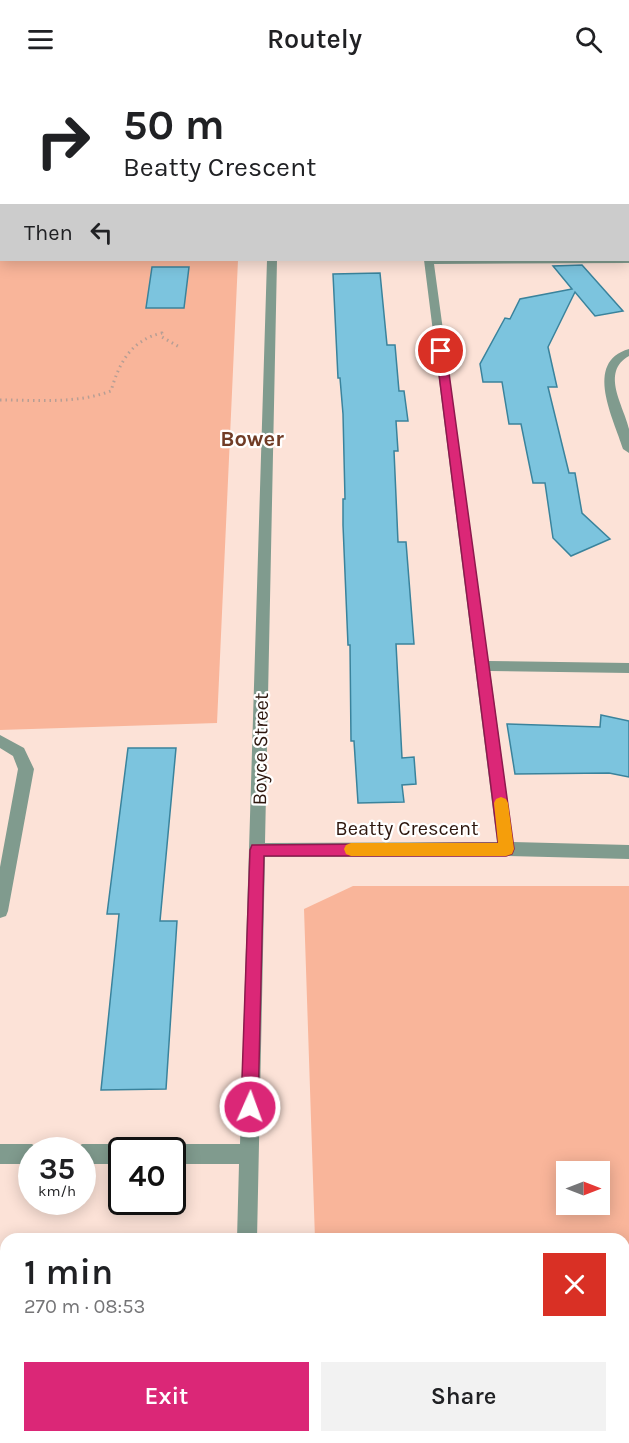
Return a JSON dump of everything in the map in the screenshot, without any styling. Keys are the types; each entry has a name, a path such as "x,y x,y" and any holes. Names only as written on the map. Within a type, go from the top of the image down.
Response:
{"street":[{"name":"Boyce Street","path":"246,1233 272,261"},
{"path":"429,261 484,666 506,849"},
{"path":"629,352 619,356 611,364 609,384 629,449"},
{"path":"484,666 629,668"},
{"path":"0,741 19,752 26,769 0,911"},
{"name":"Beatty Crescent","path":"257,850 506,849 629,852"},
{"path":"0,1154 18,1154"},
{"path":"186,1154 248,1154"}],"path":[{"path":"0,400 104,395 111,391 118,367 141,340 162,333 162,337 181,348"}],"shaded area":[{"path":"0,261 238,261 217,723 0,730"},
{"path":"353,886 629,886 629,1233 315,1233 304,909"}],"building":[{"path":"582,265 623,311 595,316 575,292 548,347 557,387 548,387 569,473 575,473 582,513 610,539 571,556 553,538 545,483 533,483 521,424 509,424 502,382 483,382 480,364 505,318 510,319 520,299 572,289 553,266"},
{"path":"152,267 189,267 184,308 146,308"},
{"path":"380,273 387,345 395,345 399,391 404,391 408,421 396,421 398,451 394,451 398,542 406,542 414,644 396,644 402,758 414,757 416,784 402,785 404,802 358,803 354,741 351,741 350,645 348,645 343,525 343,499 345,499 343,414 340,378 338,378 333,274"},
{"path":"601,715 629,721 629,777 609,773 515,774 507,724 600,727"},
{"path":"128,748 176,748 160,921 177,921 166,1089 101,1090 119,914 107,914"}],"slow traffic":[{"path":"351,849 506,849 501,803"}],"district":[{"name":"Bower","path":"252,438"}],"route":[{"path":"250,1107 257,850 506,849 484,666 441,351"}]}
